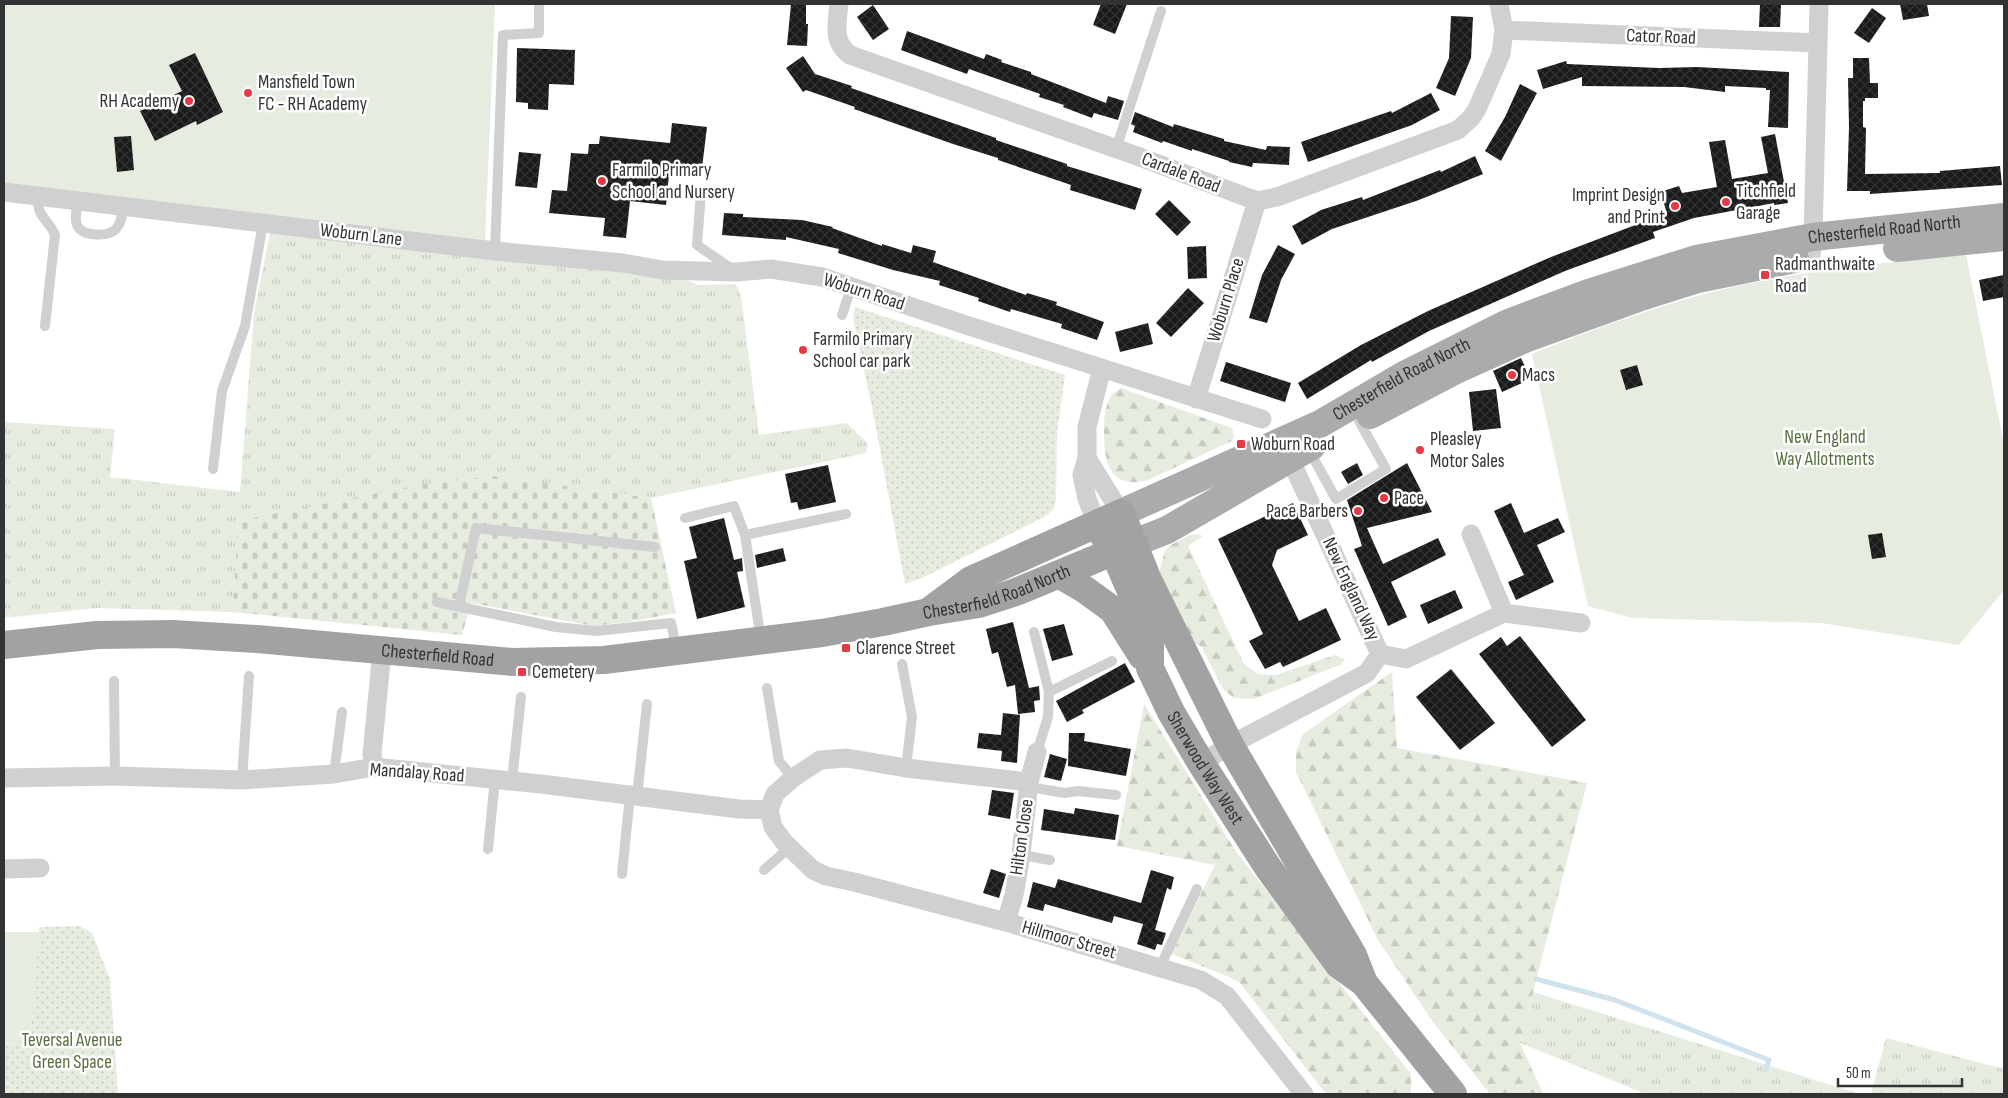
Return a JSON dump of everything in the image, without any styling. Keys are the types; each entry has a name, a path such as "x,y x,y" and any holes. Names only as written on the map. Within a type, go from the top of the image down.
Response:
{"highway":[{"name":"Sherwood Way West","path":"1109,519 1124,548 1148,580 1230,746 1354,955 1364,983"},
{"name":"Chesterfield Road North","path":"929,612 971,580 1109,519"},
{"name":"Sherwood Way West","path":"1124,548 1139,610 1150,645 1150,668 1171,712 1201,763 1267,866 1339,965 1364,983 1452,1094"},
{"name":"Chesterfield Road North","path":"929,612 979,604 1016,592 1124,548"},
{"path":"1060,575 1084,589 1113,610 1150,668"},
{"name":"Chesterfield Road","path":"4,645 97,635 173,634 257,639 512,662 604,660 831,631 929,612"}],"main road":[{"name":"Chesterfield Road North","path":"1124,548 1167,530 1295,446 1320,424 1404,375 1508,323 1588,293 1696,259 1812,246 2004,217"},
{"name":"Chesterfield Road North","path":"1109,519 1359,421 1454,370 1544,332 1638,298 1698,279 1812,246 2004,237"}],"street":[{"name":"Cardale Road","path":"838,4 837,37 841,49 850,55 1116,149 1257,202"},
{"path":"1257,202 1277,197 1458,130 1471,118 1501,54 1504,30 1498,4"},
{"path":"1812,246 1819,4"},
{"name":"Cator Road","path":"1504,30 1818,43"},
{"name":"Woburn Lane","path":"4,192 495,251 623,263 662,270 728,272"},
{"name":"Woburn Place","path":"1196,399 1257,202"},
{"name":"Woburn Road","path":"728,272 771,268 822,276 851,288 1262,419"},
{"path":"1102,368 1087,428 1087,458 1082,475 1087,499 1109,519"},
{"name":"New England Way","path":"1295,446 1380,654"},
{"path":"1087,458 1109,519"},
{"path":"1471,534 1504,613 1581,622"},
{"name":"New England Way","path":"1380,654 1406,659 1504,613"},
{"path":"374,767 372,754 382,651"},
{"name":"New England Way","path":"1201,763 1367,673 1380,654"},
{"name":"Hilton Close","path":"1006,922 1014,895 1021,855 1029,785 1037,752"},
{"path":"769,810 775,794 792,778 820,760 847,758 1029,785"},
{"name":"Mandalay Road","path":"4,778 115,776 242,780 334,774 374,767 504,780 739,809 769,810"},
{"name":"Hillmoor Street","path":"769,810 773,827 791,850 813,870 826,876 1006,922 1201,980 1228,996 1304,1094"},
{"path":"4,869 40,868"}],"lane":[{"path":"495,251 503,35 539,34 539,4"},
{"path":"1116,149 1161,12"},
{"path":"701,192 697,245 728,272"},
{"path":"38,196 37,207 41,217 55,235 45,326"},
{"path":"78,201 75,219 77,227 83,231 101,235 111,233 120,224 123,206"},
{"path":"214,469 222,391 245,326 263,223"},
{"path":"842,315 851,288"},
{"path":"1295,446 1336,499 1386,470 1359,421"},
{"path":"685,518 734,506 745,535 761,641"},
{"path":"745,535 846,514"},
{"path":"458,606 476,528 655,547"},
{"path":"437,602 556,628 596,631 671,623 678,652"},
{"path":"1034,632 1049,692 1048,717 1037,752"},
{"path":"1049,692 1112,661"},
{"path":"902,664 912,717 906,768"},
{"path":"242,780 249,676"},
{"path":"114,681 115,776"},
{"path":"768,688 780,761 792,778"},
{"path":"488,849 521,697"},
{"path":"622,874 647,704"},
{"path":"334,774 342,712"},
{"path":"1029,785 1065,793 1078,790 1116,795"},
{"path":"764,870 791,850"},
{"path":"1021,855 1050,860"},
{"path":"1160,967 1197,889"}],"green space":[{"name":"Mansfield Town FC - RH Academy","path":"4,4 495,4 485,240 4,183"},
{"path":"270,233 680,276 697,285 736,284 741,296 759,435 847,423 868,444 866,453 651,498 494,476 238,521 233,612 96,608 4,618 4,422 115,429 110,477 240,492 254,313"},
{"name":"New England Way Allotments","path":"1966,255 2004,445 2004,590 1959,645 1821,623 1632,618 1588,606 1532,354 1633,316 1737,286 1880,263"},
{"path":"855,307 1065,375 1057,433 1056,501 1053,510 1044,517 924,577 905,584 873,412 853,318"},
{"path":"1121,388 1232,428 1234,436 1232,441 1148,480 1135,482 1118,478 1108,464 1104,444 1104,424 1108,402 1112,395"},
{"path":"494,476 651,498 676,613 594,626 471,603 462,635 233,612 238,521 424,484"},
{"path":"1197,534 1203,536 1188,546 1244,664 1258,674 1276,675 1335,655 1345,659 1342,664 1254,699 1234,698 1223,689 1201,646 1193,643 1159,574 1164,553 1169,546 1190,535"},
{"path":"1392,672 1397,748 1587,783 1520,1043 1543,1094 1490,1094 1433,1022 1378,940 1296,772 1296,752 1303,734"},
{"path":"1144,704 1237,853 1411,1074 1411,1094 1326,1094 1240,983 1172,954 1215,865 1117,846"},
{"name":"Teversal Avenue Green Space","path":"80,926 92,933 110,979 118,1094 4,1094 4,1043 30,1045 39,927"},
{"path":"4,932 39,932 30,1045 4,1043"},
{"path":"1533,992 1860,1094 1646,1094 1520,1043"},
{"path":"1886,1038 2004,1069 2004,1094 1871,1094"}],"building":[{"path":"791,4 806,4 806,24 808,24 807,46 787,45"},
{"path":"1101,4 1127,4 1115,34 1093,25"},
{"path":"1760,4 1781,4 1780,27 1759,27"},
{"path":"1900,4 1927,4 1929,16 1903,20"},
{"path":"873,5 889,29 873,40 857,17"},
{"path":"1872,8 1886,18 1869,43 1854,33"},
{"path":"1451,16 1473,17 1471,58 1455,96 1436,88 1449,58"},
{"path":"907,31 984,59 986,54 1002,60 1001,62 1031,72 1031,74 1106,103 1108,96 1124,101 1118,120 1094,113 1092,118 1063,107 1064,105 1039,97 1040,94 969,69 967,74 901,50"},
{"path":"517,48 575,50 574,85 549,84 548,110 528,109 528,103 516,102"},
{"name":"RH Academy","path":"195,53 223,112 197,125 196,121 155,141 140,111 182,91 169,65"},
{"path":"803,56 815,74 996,138 996,140 1067,164 1067,166 1142,189 1135,210 1070,190 1071,185 854,109 855,107 806,90 803,92 786,68"},
{"path":"1853,58 1869,58 1870,83 1878,83 1878,98 1865,98 1865,101 1863,101 1863,127 1866,128 1865,174 1940,173 1940,171 2000,166 2002,185 1870,194 1870,191 1847,191 1848,78 1853,78"},
{"path":"1566,61 1567,64 1659,68 1697,67 1789,72 1788,128 1768,127 1770,90 1766,90 1766,88 1725,86 1725,92 1684,87 1582,86 1582,77 1543,89 1537,70"},
{"path":"1520,84 1537,93 1501,161 1485,151 1505,117"},
{"path":"1431,93 1440,110 1412,125 1308,162 1301,142 1391,111 1392,113"},
{"path":"1135,112 1173,127 1174,124 1224,139 1224,141 1266,150 1267,146 1290,147 1289,165 1253,163 1252,167 1229,162 1163,141 1162,143 1133,132 1135,126 1131,124"},
{"path":"672,123 707,127 702,168 670,164 666,205 630,201 626,238 603,236 605,218 549,213 552,190 567,191 571,153 588,154 589,144 599,144 600,136 670,143"},
{"path":"1775,134 1788,203 1774,205 1774,203 1694,218 1653,232 1655,238 1565,271 1429,331 1372,362 1371,360 1307,399 1298,383 1361,345 1428,311 1551,257 1667,213 1660,192 1679,186 1682,193 1717,187 1709,142 1725,140 1732,179 1768,173 1761,137"},
{"path":"131,136 134,170 117,172 114,137"},
{"path":"519,152 541,154 537,188 515,186"},
{"path":"1475,156 1483,174 1419,200 1332,229 1302,245 1292,226 1321,210 1362,197 1363,200 1440,170 1441,172"},
{"path":"1169,200 1191,222 1177,236 1155,214"},
{"path":"724,213 743,214 743,217 802,220 833,227 882,246 882,244 911,253 913,245 936,251 933,262 1026,295 1027,293 1057,302 1056,305 1104,322 1097,340 1061,328 1062,324 1011,309 1010,312 978,301 979,298 939,285 940,281 893,270 838,253 839,249 786,237 786,240 722,235"},
{"path":"1278,245 1295,254 1281,280 1267,323 1249,318 1262,275"},
{"path":"1206,246 1207,278 1188,279 1187,247"},
{"path":"2004,275 2004,297 1983,301 1979,280"},
{"path":"1188,288 1204,303 1171,337 1156,323"},
{"path":"1148,323 1153,344 1120,352 1115,332"},
{"name":"Macs","path":"1521,358 1531,379 1502,392 1493,371"},
{"path":"1226,362 1291,383 1285,402 1220,381"},
{"path":"1637,365 1643,385 1626,390 1620,370"},
{"path":"1496,389 1501,428 1473,431 1469,392"},
{"path":"1357,463 1363,475 1348,484 1341,472"},
{"path":"1407,463 1432,512 1367,528 1383,564 1438,538 1446,555 1391,582 1407,617 1388,626 1354,549 1362,546 1347,500"},
{"path":"828,465 836,502 799,510 797,502 791,503 785,474"},
{"path":"1293,503 1308,535 1277,550 1272,565 1299,621 1326,608 1341,640 1283,667 1280,662 1265,669 1249,641 1263,634 1218,539"},
{"path":"1511,503 1524,533 1558,518 1565,532 1537,545 1554,582 1516,600 1508,582 1524,575 1494,511"},
{"path":"724,518 734,560 742,558 743,571 737,572 745,607 697,619 684,561 697,558 689,527"},
{"path":"1882,533 1886,557 1872,559 1868,535"},
{"path":"783,548 786,561 757,568 755,555"},
{"path":"1455,590 1463,608 1428,624 1420,605"},
{"path":"1013,622 1029,688 1039,686 1040,700 1034,701 1035,712 1018,714 1015,685 1007,687 998,652 992,654 986,629"},
{"path":"1064,624 1073,655 1052,661 1043,629"},
{"path":"1520,636 1586,720 1552,747 1479,654 1501,637 1507,646"},
{"path":"1125,663 1135,682 1082,710 1084,713 1067,722 1056,701"},
{"path":"1451,669 1495,723 1460,750 1416,697"},
{"path":"1003,713 1020,715 1017,763 1001,761 1002,751 977,748 979,733 1001,735"},
{"path":"1069,733 1085,733 1084,741 1131,749 1126,776 1068,766"},
{"path":"1050,754 1067,759 1061,781 1044,777"},
{"path":"992,790 1014,793 1010,819 988,815"},
{"path":"1075,808 1119,815 1115,840 1041,830 1044,809 1074,814"},
{"path":"991,869 1006,874 999,898 983,893"},
{"path":"1151,870 1174,877 1171,890 1167,888 1155,930 1166,933 1162,945 1157,944 1155,950 1137,944 1143,924 1114,916 1112,923 1045,904 1043,911 1027,907 1033,882 1055,888 1058,879 1141,903"}],"waterway":[{"path":"1536,979 1615,1000 1769,1060 1766,1069"}],"place":[{"name":"Mansfield Town FC - RH Academy","path":"248,93"},
{"name":"RH Academy","path":"189,101"},
{"name":"Farmilo Primary School and Nursery","path":"602,181"},
{"name":"Titchfield Garage","path":"1726,202"},
{"name":"Imprint Design and Print","path":"1675,206"},
{"name":"Radmanthwaite Road","path":"1765,275"},
{"name":"Farmilo Primary School car park","path":"803,350"},
{"name":"Macs","path":"1512,375"},
{"name":"Woburn Road","path":"1241,444"},
{"name":"Pleasley Motor Sales","path":"1420,450"},
{"name":"Pace","path":"1384,498"},
{"name":"Pace Barbers","path":"1358,511"},
{"name":"Clarence Street","path":"846,648"},
{"name":"Cemetery","path":"522,672"}]}
